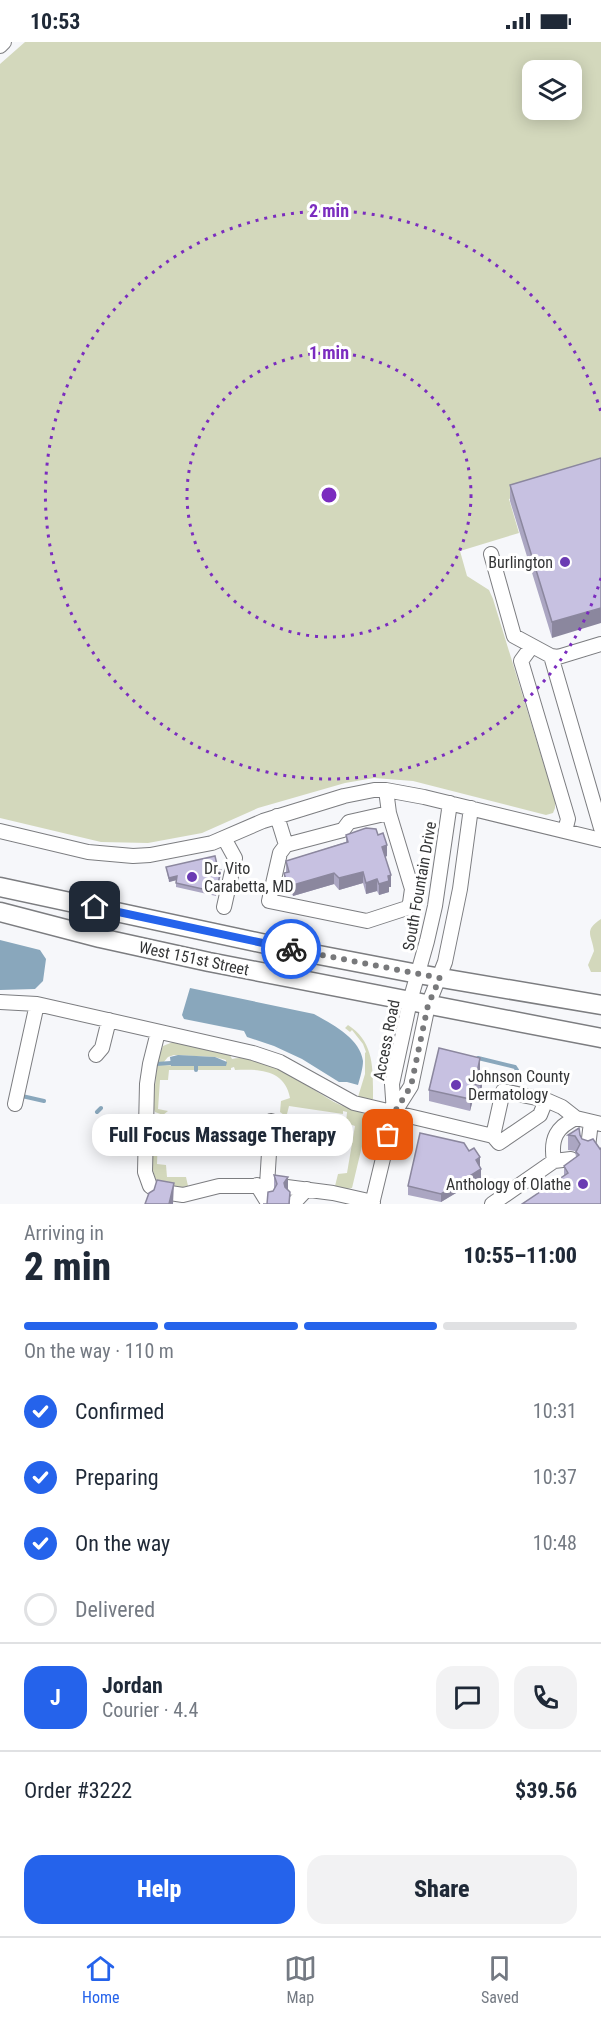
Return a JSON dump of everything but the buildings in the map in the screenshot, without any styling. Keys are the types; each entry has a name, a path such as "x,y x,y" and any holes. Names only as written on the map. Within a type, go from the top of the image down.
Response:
{"main road":[{"name":"West 151st Street","path":"0,887 298,951 601,1005"},
{"name":"West 151st Street","path":"0,912 100,938 209,962 601,1038"}],"street":[{"path":"0,46 4,42"},
{"path":"491,554 514,636 551,656 558,657 601,644"},
{"path":"532,646 521,661 568,819 565,831"},
{"path":"551,656 601,828"},
{"path":"0,831 88,852 133,856 171,852 212,843 277,816 352,794 386,790 403,792 601,840"},
{"path":"386,790 386,814 411,881 411,897 407,908 367,921 269,901 279,853 286,845 343,830 350,822 386,814"},
{"name":"South Fountain Drive","path":"418,974 435,906 450,803"},
{"path":"440,978 460,890 471,808"},
{"path":"343,830 354,834 379,828 386,814"},
{"path":"277,816 286,845"},
{"path":"224,838 235,858 224,907"},
{"name":"Access Road","path":"372,1203 394,1113 392,1084 410,1000 418,974"},
{"name":"Access Road","path":"394,1113 411,1086 428,1005 440,978"},
{"path":"0,1002 37,1004 266,1057 280,1062 354,1103 493,1136 499,1143 540,1115 546,1100"},
{"path":"15,1104 37,1004"},
{"path":"158,1032 147,1084 145,1172 150,1186 156,1191 181,1199 219,1186 262,1185 307,1189 372,1203"},
{"path":"493,1136 503,1091 546,1100 562,1107 576,1118 596,1123 588,1147"},
{"path":"554,1161 553,1145 559,1129 576,1118"},
{"path":"268,1203 262,1185 272,1121"},
{"path":"492,1204 554,1161 570,1159"},
{"path":"147,1200 150,1186"},
{"path":"292,1204 307,1189"}],"green space":[{"path":"25,42 601,42 601,471 509,499 519,533 460,551 467,576 489,590 493,599 555,801 553,813 546,815 413,781 374,778 345,783 258,808 202,833 148,843 101,842 0,818 0,64"},
{"path":"601,919 601,972 591,972 588,965 594,951 590,930"},
{"path":"348,1025 357,1032 368,1049 372,1068 373,1099 358,1097 365,1074 366,1052 352,1030 350,1032 345,1028"},
{"path":"173,1042 230,1055 232,1059 256,1060 270,1065 334,1102 369,1117 352,1188 335,1186 338,1174 347,1173 355,1126 346,1123 347,1112 343,1111 343,1114 289,1106 287,1114 284,1115 280,1112 281,1101 290,1098 283,1081 269,1073 235,1070 234,1067 231,1070 197,1070 197,1066 226,1066 226,1060 215,1057 174,1055 168,1057 163,1063 157,1063 163,1046"},
{"path":"157,1065 194,1066 194,1070 169,1070 168,1080 160,1080 158,1109 168,1111 163,1115 155,1112 153,1107"},
{"path":"159,1129 164,1129 167,1133 158,1135 157,1164 166,1165 167,1177 186,1177 188,1186 174,1188 165,1186 154,1176 153,1136"}],"water":[{"path":"0,940 40,950 46,959 43,981 35,989 0,990"},
{"path":"190,988 314,1014 329,1022 351,1039 361,1053 363,1064 358,1085 339,1082 302,1059 247,1037 244,1031 184,1019 182,1015"},
{"path":"178,1055 215,1057 227,1062 226,1066 171,1066 170,1057"}],"waterway":[{"path":"478,1058 515,1067 517,1070 515,1077"},
{"path":"156,1064 171,1063"},
{"path":"22,1096 44,1101"},
{"path":"97,1112 101,1108"}],"way so far":[{"path":"291,949 440,978 428,1005 411,1086 394,1113 388,1135"}],"place":[{"name":"Burlington","path":"565,562"},
{"name":"Dr. Vito Carabetta, MD","path":"192,877"},
{"name":"Johnson County Dermatology","path":"456,1085"},
{"name":"Full Focus Massage Therapy","path":"388,1135"},
{"name":"Anthology of Olathe","path":"583,1184"}],"route":[{"path":"95,907 291,949"}]}
